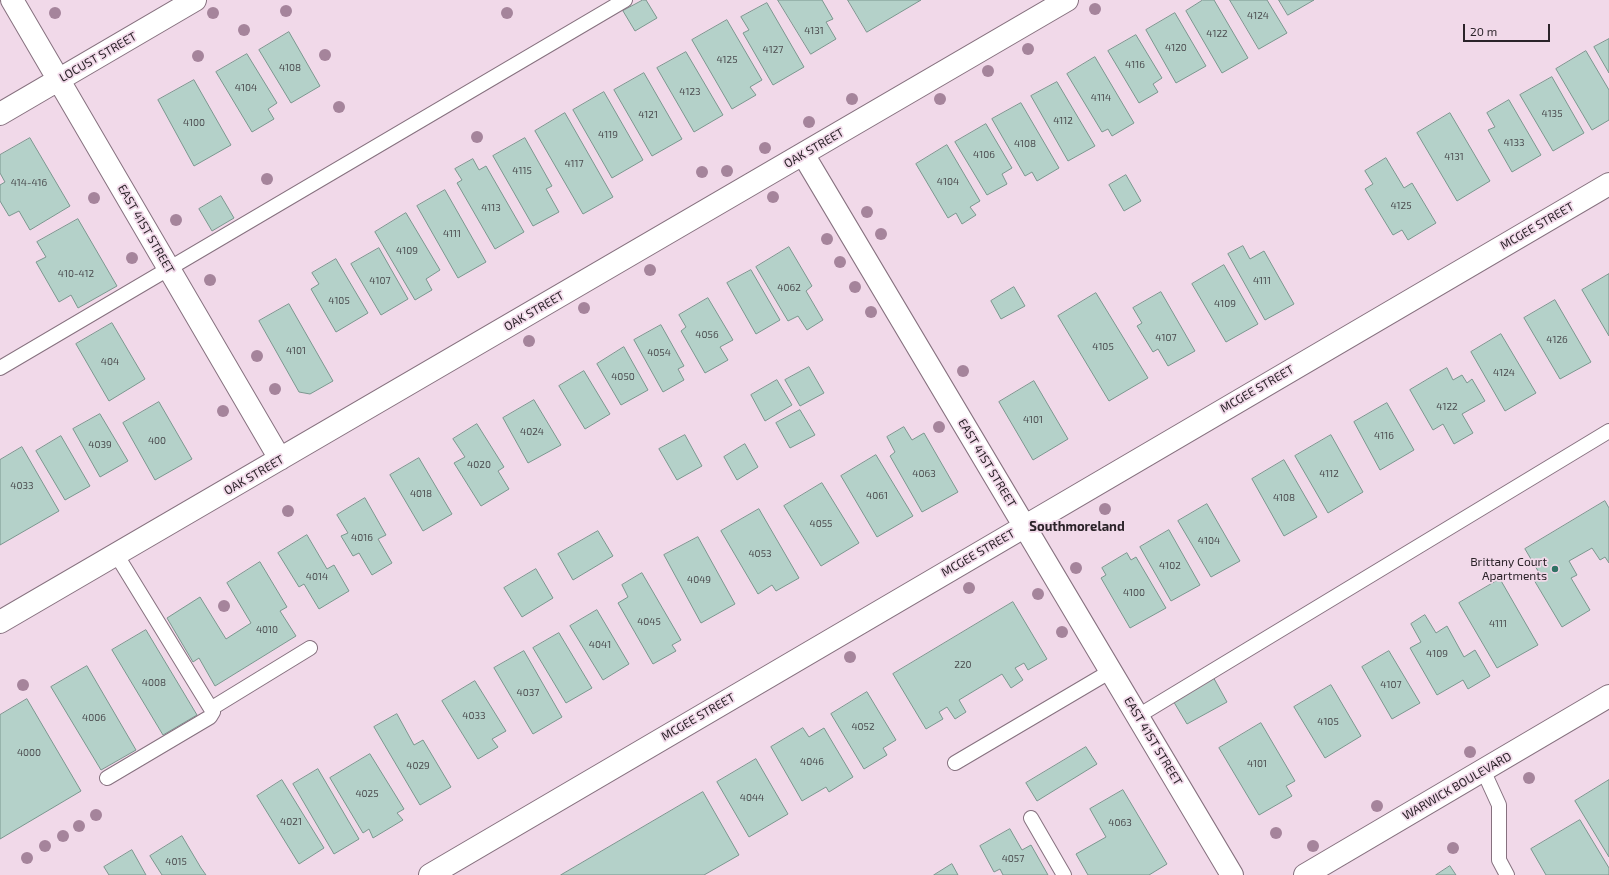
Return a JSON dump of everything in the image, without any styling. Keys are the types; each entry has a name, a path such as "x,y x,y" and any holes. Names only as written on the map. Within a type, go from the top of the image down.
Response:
{"street":[{"name":"EAST 41ST STREET","path":"12,0 280,459"},
{"name":"LOCUST STREET","path":"0,114 195,0"},
{"name":"OAK STREET","path":"0,622 803,154 1059,2"},
{"name":"EAST 41ST STREET","path":"803,154 1232,875"},
{"name":"MCGEE STREET","path":"430,875 1024,525 1609,184"},
{"name":"WARWICK BOULEVARD","path":"1305,875 1609,696"}],"lane":[{"path":"0,368 625,0"},
{"path":"1138,716 1609,431"},
{"path":"107,778 213,714 212,708 116,554"},
{"path":"212,708 310,648"},
{"path":"955,763 1111,671"},
{"path":"1483,770 1499,805 1499,860 1507,875"},
{"path":"1031,818 1064,875"}],"building":[{"path":"643,0 646,0 657,18 635,31 623,11"},
{"path":"778,0 822,0 833,19 826,22 836,39 811,54"},
{"path":"848,0 921,0 867,32"},
{"path":"1203,0 1214,0 1248,58 1222,73 1186,11"},
{"path":"1230,0 1267,0 1287,33 1259,49"},
{"path":"1279,0 1314,0 1288,15"},
{"path":"767,3 804,67 773,85 743,33 749,30 741,17"},
{"path":"1175,13 1206,66 1176,83 1146,30"},
{"path":"727,20 762,80 750,87 756,95 732,109 692,40"},
{"path":"289,32 320,86 291,103 259,50"},
{"path":"1136,35 1162,78 1153,84 1158,92 1139,103 1108,51"},
{"path":"1609,39 1609,73 1594,47"},
{"path":"1586,51 1609,90 1609,120 1592,130 1556,69"},
{"path":"686,52 723,115 694,132 657,68"},
{"path":"247,54 277,103 268,109 274,119 252,132 216,72"},
{"path":"1095,57 1134,123 1112,136 1108,129 1102,132 1067,74"},
{"path":"644,73 682,139 652,156 614,90"},
{"path":"1552,77 1584,133 1553,151 1520,95"},
{"path":"194,80 231,145 194,166 158,100"},
{"path":"1057,82 1095,146 1068,161 1031,96"},
{"path":"604,92 643,160 612,178 573,110"},
{"path":"1509,100 1541,155 1512,172 1488,130 1495,127 1487,113"},
{"path":"1021,103 1059,168 1037,181 1032,172 1025,176 992,119"},
{"path":"565,113 613,197 583,214 535,131"},
{"path":"1450,113 1490,181 1457,201 1417,133"},
{"path":"986,124 1012,168 1002,174 1007,184 987,195 955,142"},
{"path":"30,138 70,206 30,230 19,211 9,216 0,201 0,185 5,182 0,173 0,155"},
{"path":"525,138 552,186 546,189 559,212 533,226 493,156"},
{"path":"947,145 980,201 970,207 976,215 962,224 956,213 948,218 916,164"},
{"path":"1386,158 1404,188 1412,183 1436,223 1408,240 1402,230 1393,235 1365,189 1373,184 1365,171"},
{"path":"473,159 479,170 486,166 524,232 495,249 457,183 462,180 455,169"},
{"path":"1126,175 1141,201 1124,211 1109,185"},
{"path":"445,190 486,262 458,278 417,206"},
{"path":"221,196 234,218 212,231 199,209"},
{"path":"406,213 440,270 426,279 432,290 415,300 375,232"},
{"path":"78,219 117,286 78,308 71,295 59,302 36,262 46,257 37,242"},
{"path":"1243,246 1250,259 1264,251 1294,304 1265,320 1228,254"},
{"path":"789,247 812,286 806,291 823,320 807,330 798,316 788,321 756,267"},
{"path":"379,248 408,299 381,315 351,264"},
{"path":"336,259 368,313 336,332 311,289 319,284 312,273"},
{"path":"1224,265 1258,324 1226,342 1192,284"},
{"path":"751,270 780,320 756,334 727,283"},
{"path":"1609,274 1609,336 1582,290"},
{"path":"1014,287 1025,306 1001,319 991,301"},
{"path":"1161,292 1195,351 1168,366 1158,349 1153,352 1137,326 1142,323 1133,308"},
{"path":"1096,293 1148,378 1109,401 1058,316"},
{"path":"708,298 733,340 720,347 728,360 705,373 681,331 686,327 679,315"},
{"path":"1555,300 1591,362 1560,379 1524,318"},
{"path":"289,304 333,381 310,394 299,392 259,321"},
{"path":"112,323 145,379 109,401 76,344"},
{"path":"661,325 684,366 678,369 684,380 663,392 634,340"},
{"path":"1501,334 1536,393 1505,411 1471,352"},
{"path":"624,347 648,390 621,405 597,364"},
{"path":"809,367 824,393 800,406 785,380"},
{"path":"1447,368 1453,380 1462,375 1467,383 1472,379 1485,401 1462,414 1473,433 1454,444 1443,424 1433,430 1410,390"},
{"path":"584,371 610,414 585,429 559,386"},
{"path":"777,380 792,405 765,421 751,395"},
{"path":"1034,381 1068,439 1033,460 999,402"},
{"path":"534,400 561,445 528,463 503,418"},
{"path":"159,402 192,459 155,480 123,423"},
{"path":"1387,403 1414,450 1380,470 1354,422"},
{"path":"800,410 815,435 790,448 776,423"},
{"path":"100,414 128,461 100,477 73,429"},
{"path":"477,424 504,467 498,471 509,489 481,506 454,463 465,457 453,439"},
{"path":"904,427 912,440 924,433 958,492 922,512 890,456 895,452 887,437"},
{"path":"685,435 702,466 677,480 659,449"},
{"path":"1331,435 1363,492 1328,513 1295,456"},
{"path":"61,436 90,486 65,500 36,451"},
{"path":"745,444 758,467 737,480 724,457"},
{"path":"22,447 59,511 0,545 0,460"},
{"path":"876,455 913,516 877,537 841,476"},
{"path":"419,458 452,514 423,531 390,475"},
{"path":"1284,460 1317,517 1284,536 1252,479"},
{"path":"822,483 859,543 821,566 784,506"},
{"path":"365,498 386,535 378,539 392,563 372,575 359,553 353,556 341,536 348,533 337,515"},
{"name":"Brittany Court Apartments","path":"1605,501 1609,508 1609,563 1605,557 1600,560 1592,548 1569,561 1577,575 1571,578 1590,610 1562,627 1534,580 1541,576 1525,549"},
{"path":"1207,504 1240,561 1211,577 1178,521"},
{"path":"759,509 799,578 776,591 772,585 758,594 721,531"},
{"path":"1169,530 1200,585 1171,601 1140,547"},
{"path":"598,531 613,556 573,580 558,554"},
{"path":"307,535 327,569 334,565 349,591 319,609 304,584 299,587 278,553"},
{"path":"698,537 735,604 701,623 664,555"},
{"path":"1127,553 1131,560 1136,557 1166,608 1130,628 1101,578 1106,575 1102,568"},
{"path":"260,562 287,607 280,611 296,636 215,686 199,658 193,662 167,618 200,597 226,639 251,623 227,583"},
{"path":"536,569 553,598 522,617 504,588"},
{"path":"642,573 681,640 672,645 676,651 653,664 618,603 628,597 622,585"},
{"path":"1500,579 1538,645 1497,668 1459,603"},
{"path":"1013,602 1047,659 1028,670 1024,663 1015,668 1023,680 1011,688 1002,674 959,700 966,712 955,719 947,707 939,712 943,719 926,729 893,674"},
{"path":"597,610 629,664 603,680 570,626"},
{"path":"1425,615 1436,633 1447,626 1464,657 1475,650 1490,676 1468,689 1463,680 1437,695 1410,648 1421,642 1411,624"},
{"path":"146,630 197,715 163,735 112,650"},
{"path":"559,633 592,688 566,703 533,648"},
{"path":"524,651 562,717 533,734 494,668"},
{"path":"1389,651 1420,703 1392,719 1362,667"},
{"path":"87,666 136,750 101,770 51,687"},
{"path":"1212,675 1227,702 1187,724 1172,699"},
{"path":"475,681 506,731 492,739 498,747 478,759 442,701"},
{"path":"1331,685 1361,736 1325,758 1294,707"},
{"path":"867,692 896,740 883,748 887,755 864,769 831,714"},
{"path":"27,699 81,791 0,839 0,715"},
{"path":"397,714 414,745 423,740 451,787 420,805 374,727"},
{"path":"1261,723 1295,781 1286,786 1292,796 1259,815 1219,748"},
{"path":"803,728 809,737 824,728 853,777 829,792 826,787 802,801 771,747"},
{"path":"1086,747 1097,764 1037,801 1026,783"},
{"path":"370,754 404,809 397,813 403,820 373,838 369,829 363,833 330,778"},
{"path":"756,759 788,814 749,837 717,782"},
{"path":"318,769 359,839 334,854 293,784"},
{"path":"282,780 324,848 299,864 257,796"},
{"path":"1609,780 1609,857 1575,801"},
{"path":"1123,790 1167,864 1149,875 1088,875 1076,854 1106,837 1090,809"},
{"path":"703,792 739,855 704,875 561,875"},
{"path":"1580,820 1609,868 1609,875 1546,875 1531,849"},
{"path":"1010,829 1022,850 1031,845 1048,875 1003,875 1000,869 994,872 980,846"},
{"path":"182,836 206,875 162,875 150,856"},
{"path":"132,850 146,875 109,875 104,867"},
{"path":"952,864 958,875 934,875"},
{"path":"1450,866 1456,875 1436,875"}],"place":[{"name":"Brittany Court Apartments","path":"1555,569"}],"district":[{"name":"Southmoreland","path":"1077,527"}]}
